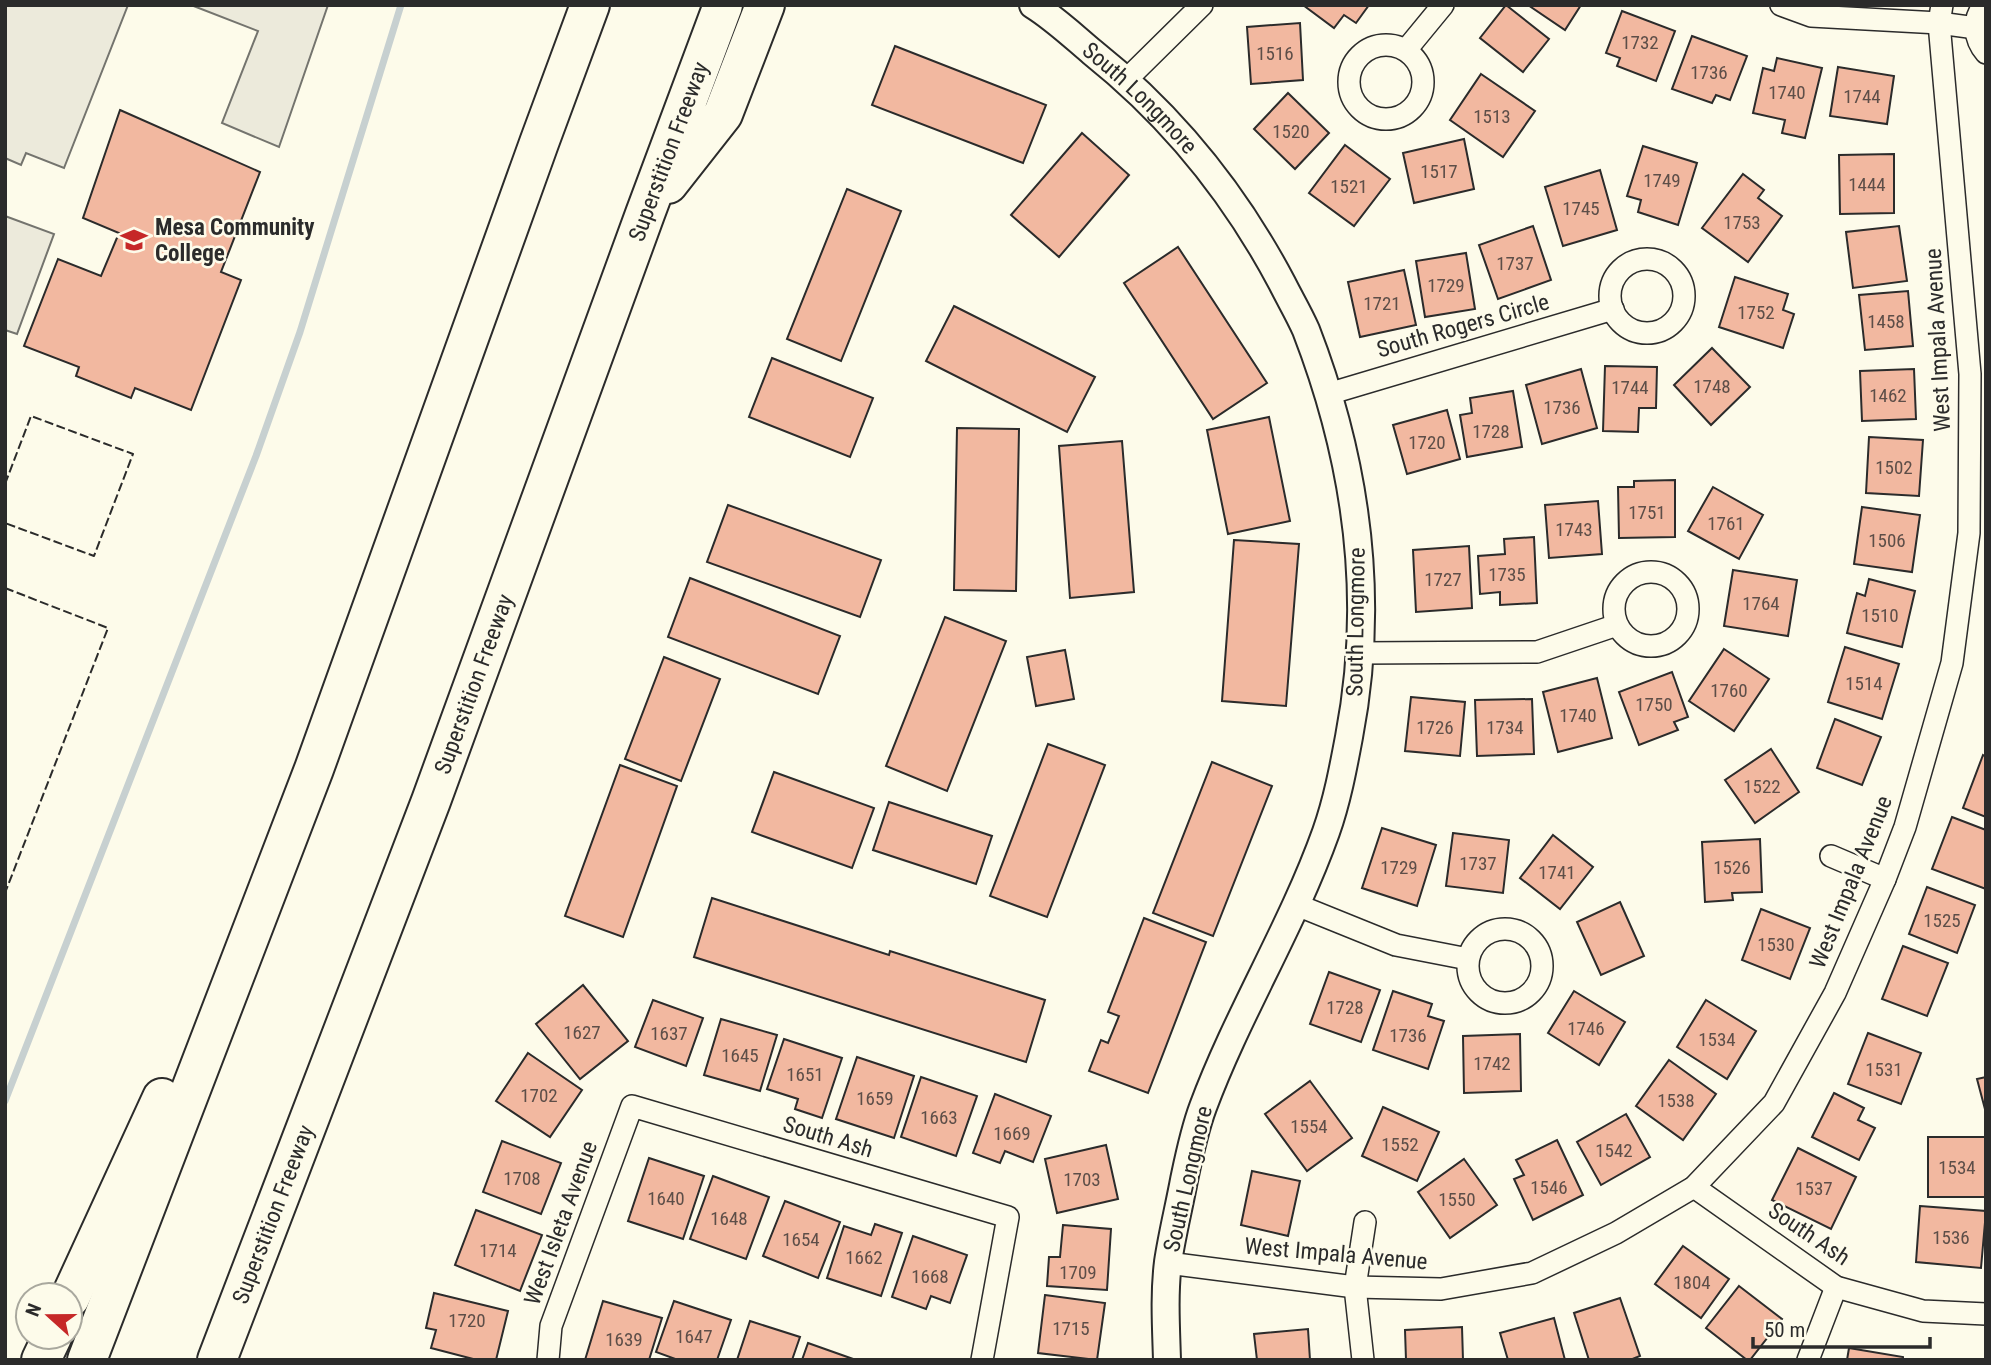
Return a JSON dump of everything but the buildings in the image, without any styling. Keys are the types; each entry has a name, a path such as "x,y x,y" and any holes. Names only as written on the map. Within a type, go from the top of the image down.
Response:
{"highway":[{"path":"539,143 581,5"},
{"path":"87,1360 314,769 590,5"},
{"name":"Superstition Freeway","path":"216,1360 431,802 723,5"},
{"path":"645,214 723,114 765,5"},
{"path":"78,1281 314,769"},
{"path":"235,1360 431,802"}],"street":[{"name":"South Longmore","path":"1033,5 1126,80 1166,120 1218,180 1262,247 1304,327 1328,394 1348,465 1357,518 1361,582 1360,653 1356,701 1339,788 1327,830 1297,905 1240,1022 1202,1111 1190,1151 1168,1263 1167,1360"},
{"path":"1126,80 1202,5"},
{"path":"1406,50 1443,5"},
{"path":"1781,5 1811,16 1940,14 1976,28"},
{"path":"1984,5 1976,22 1976,35 1986,53"},
{"name":"West Impala Avenue","path":"1168,1263 1355,1287 1441,1289 1532,1273 1616,1233 1694,1187 1774,1103 1835,993 1885,879 1905,827 1952,663 1969,533 1970,374 1940,14"},
{"name":"South Rogers Circle","path":"1328,394 1613,309"},
{"path":"1360,653 1537,652 1617,625"},
{"path":"1830,856 1885,879"},
{"path":"1297,905 1396,945 1468,959"},
{"name":"South Ash","path":"632,1106 1008,1217 982,1360"},
{"name":"West Isleta Avenue","path":"548,1360 551,1326 632,1106"},
{"name":"South Ash","path":"1694,1187 1836,1287 1923,1311 1986,1314"},
{"path":"1363,1360 1355,1287 1365,1222"},
{"path":"1808,1360 1836,1287"}],"shaded area":[{"path":"5,5 128,5 64,168 26,153 21,165 5,158"},
{"path":"191,5 328,5 279,147 222,123 258,31"},
{"path":"5,216 54,234 17,334 5,330"}],"waterway":[{"path":"5,1101 256,456 300,332 401,5"}],"fence":[{"path":"5,484 31,416 133,454 94,556 5,523"},
{"path":"5,588 108,628 5,893"}],"place":[{"name":"Mesa Community College","path":"134,240"}]}
